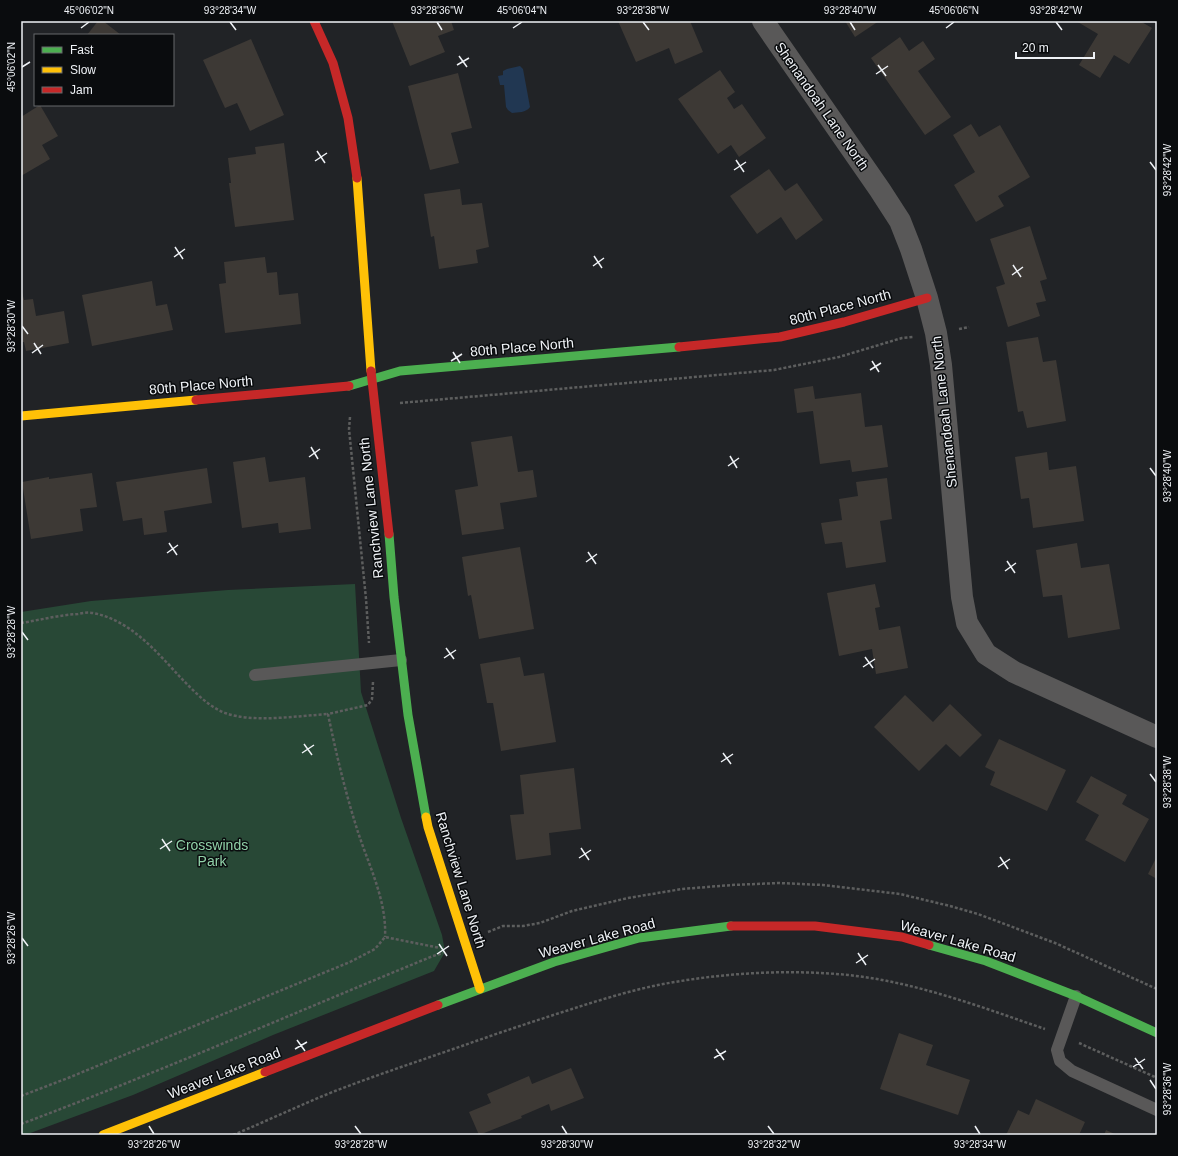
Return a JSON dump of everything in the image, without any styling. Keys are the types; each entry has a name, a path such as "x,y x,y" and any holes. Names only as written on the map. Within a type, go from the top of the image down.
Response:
{"street":[{"name":"Ranchview Lane North","path":"314,21 333,63 348,118 356,177 372,379 390,542 394,597 408,715 428,827 480,989"},
{"name":"Shenandoah Lane North","path":"763,21 880,190 900,221 911,249 927,298 936,333 941,365 962,597 967,623 986,654 1014,672 1157,737"},
{"name":"80th Place North","path":"21,416 347,386 400,371 664,349 780,337 844,322 927,298"},
{"name":"Weaver Lake Road","path":"103,1135 480,989 554,962 639,938 726,926 815,926 902,937 986,961 1076,996 1157,1033"}],"lane":[{"path":"255,675 401,660"},
{"path":"1076,996 1058,1050 1060,1061 1072,1071 1157,1110"}],"path":[{"path":"21,624 65,615 92,613 111,619 132,630 150,644 196,693 209,704 223,712 238,716 255,718 328,714 368,705 372,700 373,684 349,429 350,419 355,411 397,404 774,370 839,357 902,338 968,327"},
{"path":"21,1096 350,962 375,949 385,937 386,925 380,898 357,829 340,770 328,714"},
{"path":"385,937 427,947 440,948 442,954"},
{"path":"233,1135 334,1092 517,1026 607,998 656,986 705,978 746,974 788,972 818,973 891,982 937,993 989,1009 1062,1035 1157,1078"}],"green space":[{"name":"Crosswinds Park","path":"355,584 361,692 401,818 442,935 445,952 434,971 273,1035 133,1095 25,1135 21,1135 21,612 91,601 228,590"}],"water":[{"path":"520,66 523,69 530,107 524,111 512,113 506,107 504,85 500,85 498,76 503,75 503,71 507,69"}],"building":[{"path":"98,21 103,21 120,34 88,34"},
{"path":"392,21 451,21 454,30 438,36 445,52 410,66"},
{"path":"618,21 690,21 703,52 675,64 669,48 636,62"},
{"path":"845,21 879,21 855,37"},
{"path":"1076,21 1140,21 1152,28 1129,64 1114,55 1100,78 1079,65 1098,34"},
{"path":"900,37 909,51 923,41 935,59 918,71 951,117 925,135 871,58"},
{"path":"251,39 284,115 250,131 237,103 225,108 203,60"},
{"path":"720,70 735,92 727,98 734,109 742,104 766,138 739,157 731,145 718,154 678,99"},
{"path":"458,73 472,128 451,133 459,163 430,170 408,86"},
{"path":"41,106 58,136 42,145 50,159 21,176 21,117"},
{"path":"971,124 979,137 1000,125 1030,177 998,196 1004,206 976,222 954,185 975,172 953,135"},
{"path":"284,143 294,220 235,227 229,183 231,183 228,158 256,154 255,147"},
{"path":"769,169 785,191 797,183 823,220 796,240 781,217 757,234 730,196"},
{"path":"460,189 462,205 482,203 489,247 476,250 478,263 439,269 434,236 431,237 424,194"},
{"path":"1030,226 1047,279 1040,281 1046,301 1036,303 1040,316 1008,327 996,287 1005,284 990,239"},
{"path":"265,257 267,273 277,272 279,295 298,293 301,324 225,333 219,284 226,283 224,262"},
{"path":"152,281 156,306 167,304 173,330 92,346 82,295"},
{"path":"21,288 24,300 33,299 36,316 64,311 69,343 26,351 24,342 21,342"},
{"path":"1038,337 1043,362 1056,360 1066,421 1027,428 1023,411 1018,412 1006,342"},
{"path":"813,386 815,399 861,393 865,427 882,425 888,467 852,472 850,460 820,464 813,411 797,413 794,389"},
{"path":"512,436 518,472 533,470 537,497 500,503 504,529 462,535 455,490 478,486 471,442"},
{"path":"1047,452 1049,470 1076,466 1084,521 1033,528 1029,498 1021,499 1015,457"},
{"path":"265,457 269,482 305,477 311,529 279,533 278,523 242,528 233,462"},
{"path":"207,468 212,503 164,511 167,532 144,535 142,518 123,521 116,482"},
{"path":"92,473 97,507 80,509 83,531 31,539 22,482 49,477 49,479"},
{"path":"887,478 892,519 880,521 886,562 846,568 842,542 825,544 821,523 842,520 839,499 858,496 856,482"},
{"path":"1077,543 1081,568 1109,564 1120,629 1068,638 1062,595 1043,597 1036,550"},
{"path":"520,547 534,629 479,639 471,595 468,596 462,557"},
{"path":"875,584 880,607 875,608 879,630 900,626 908,668 876,674 872,649 839,656 827,593"},
{"path":"520,657 524,676 544,673 556,742 501,751 493,703 487,703 480,664"},
{"path":"905,695 933,722 950,704 982,735 960,757 946,744 919,771 874,727"},
{"path":"999,739 1066,770 1047,811 990,785 995,772 985,767"},
{"path":"574,768 581,829 549,833 551,855 516,860 510,815 524,814 520,775"},
{"path":"1091,776 1127,795 1122,804 1149,819 1125,862 1085,840 1099,815 1076,802"},
{"path":"1157,856 1157,879 1148,874"},
{"path":"899,1033 933,1045 926,1065 970,1080 958,1115 880,1089"},
{"path":"571,1068 584,1098 551,1111 549,1104 521,1116 522,1118 479,1135 469,1112 491,1103 487,1094 529,1076 532,1084"},
{"path":"1036,1099 1085,1122 1079,1135 1006,1135 1018,1110 1029,1115"},
{"path":"1106,1130 1117,1135 1104,1135"}],"traffic: fast":[{"path":"349,386 400,371 679,347"},
{"path":"389,534 394,597 408,715 426,817"},
{"path":"438,1005 554,962 639,938 731,926"},
{"path":"929,945 986,961 1076,996 1157,1033"}],"traffic: slow":[{"path":"357,178 371,371"},
{"path":"21,416 196,400"},
{"path":"426,817 480,989"},
{"path":"103,1135 265,1072"}],"traffic: jam":[{"path":"314,21 333,63 348,118 357,178"},
{"path":"679,347 780,337 844,322 927,298"},
{"path":"371,371 389,534"},
{"path":"196,400 349,386"},
{"path":"731,926 815,926 902,937 929,945"},
{"path":"265,1072 438,1005"}]}
